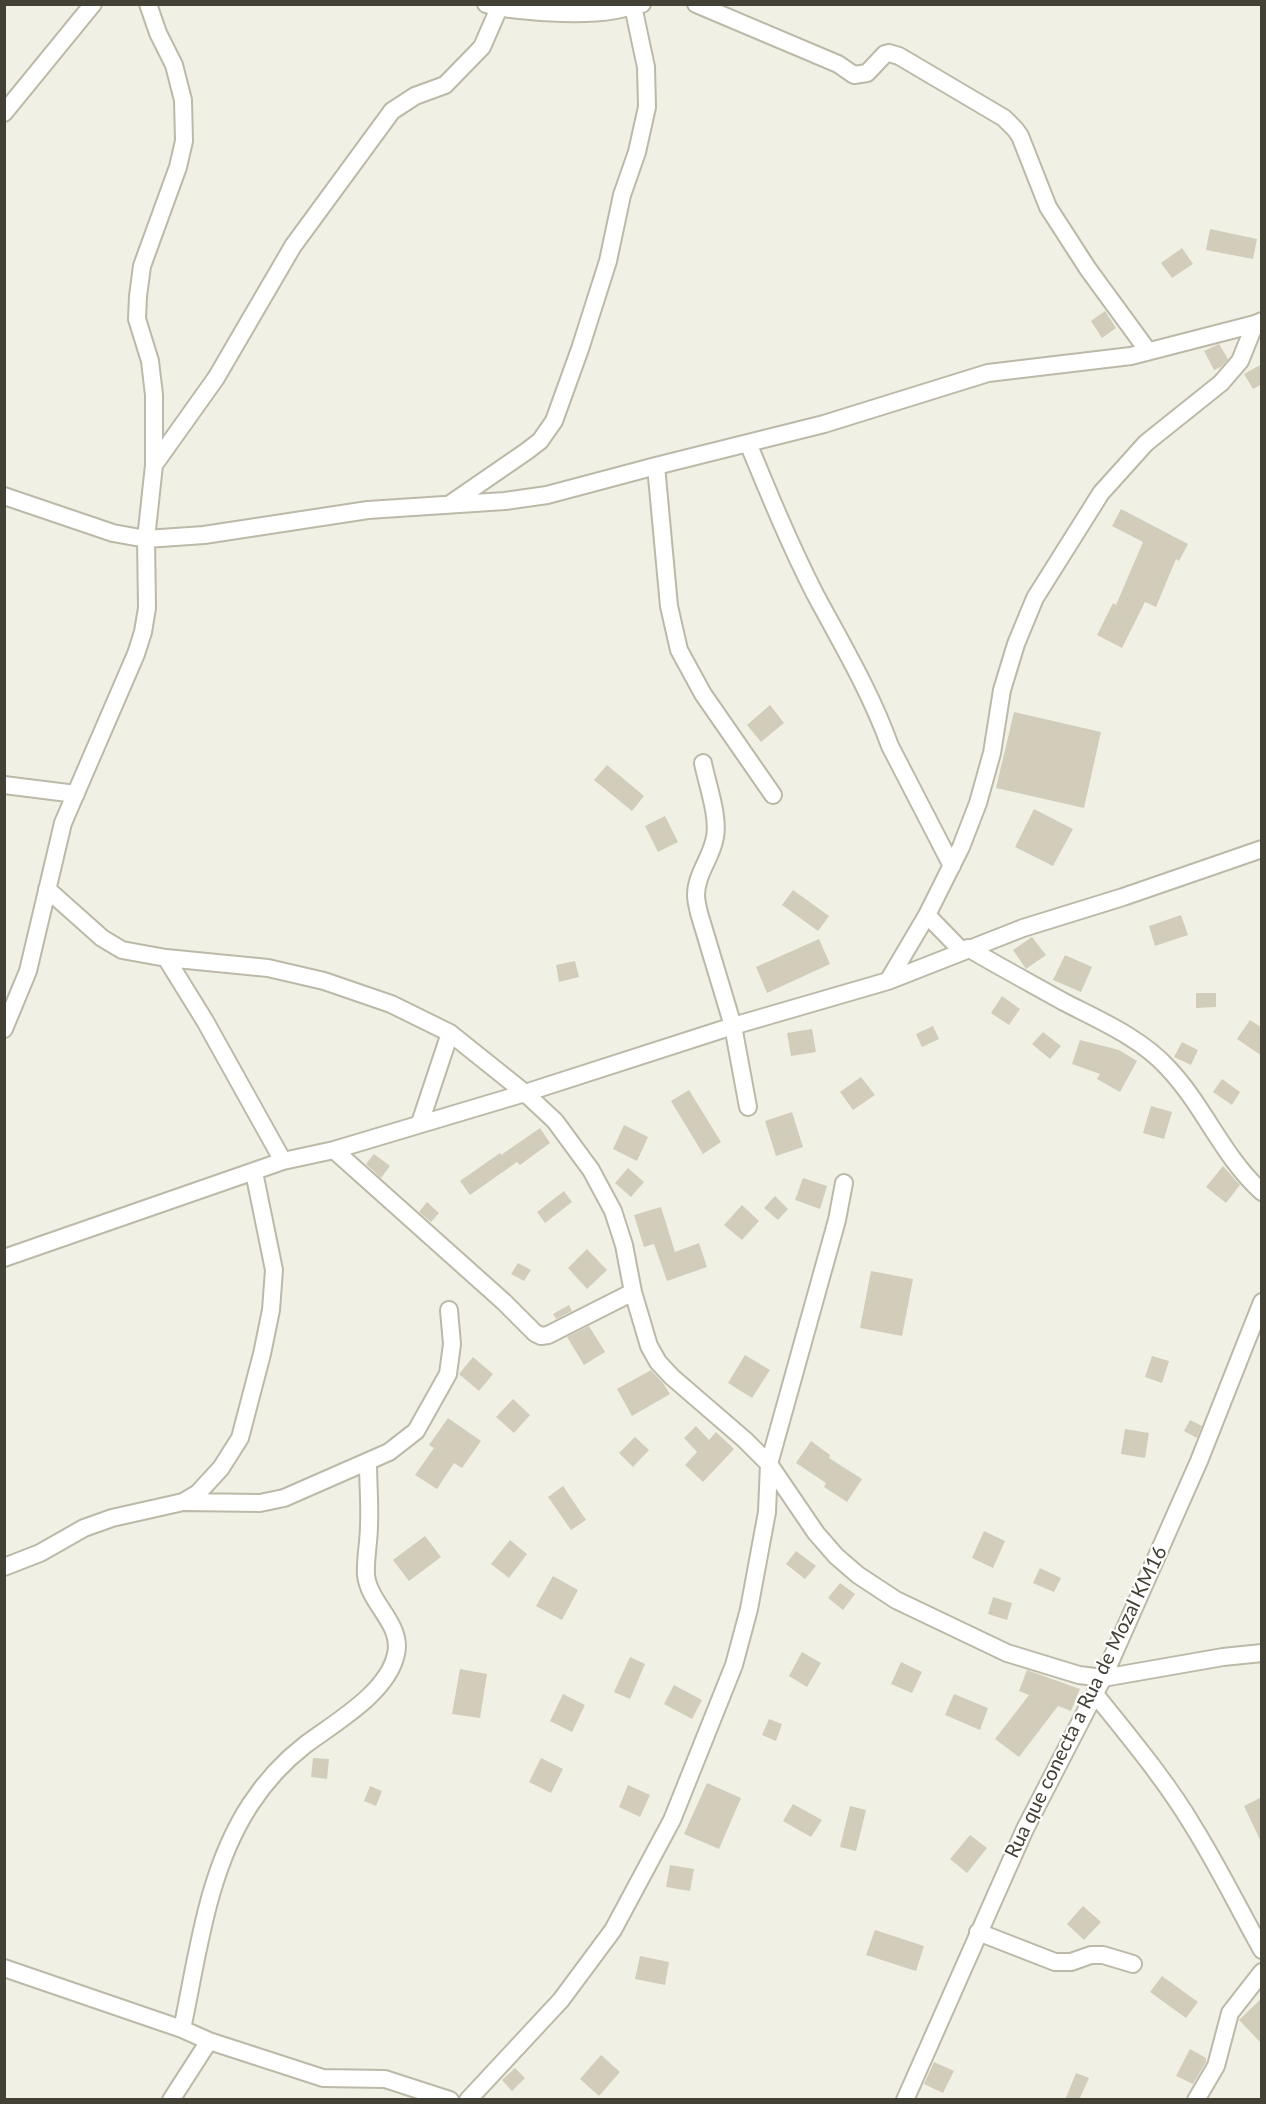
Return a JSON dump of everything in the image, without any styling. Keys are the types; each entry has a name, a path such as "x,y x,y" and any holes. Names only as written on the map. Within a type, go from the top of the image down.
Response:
{"street":[{"path":"4,113 93,4"},
{"path":"4,1029 28,971 63,823 136,654 147,608 146,539 154,465 154,395 150,361 137,319 138,296 142,266 178,167 184,141 183,100 174,64 148,4"},
{"path":"696,4 828,60 854,75 867,74 885,54 899,56 1004,118 1020,136 1048,207 1088,269 1148,351"},
{"path":"154,465 216,378 293,246 392,111 415,96 446,85 482,47 493,7 589,12 619,10 636,5 646,67 647,107 637,152 622,195 608,261 561,404 554,421 540,441 450,504"},
{"path":"4,496 113,533 146,539 204,535 368,510 505,501 547,495 656,465 824,424 988,373 1131,356 1258,323"},
{"path":"888,981 927,915 952,866 978,803 992,753 1002,690 1016,644 1035,598 1101,493 1146,443 1221,383 1240,361 1258,323"},
{"path":"748,443 785,534 851,658 890,746 952,866"},
{"path":"656,465 669,606 679,651 703,694 773,795"},
{"path":"703,763 716,834 700,875 696,894 699,914 733,1026 748,1107"},
{"path":"4,785 76,794"},
{"path":"4,1258 283,1161 334,1150 525,1093 733,1026 888,981 1023,928 1123,897 1262,849"},
{"path":"47,889 102,938 122,950 166,958 268,968 324,981 391,1004 450,1033 525,1093 555,1121 591,1170 613,1211 624,1245 633,1292 649,1346 658,1362 769,1464 816,1533 836,1556 858,1575 896,1600 1007,1653 1079,1675 1103,1678 1223,1657 1262,1653"},
{"path":"927,915 965,950 1102,1022 1154,1054 1168,1068 1198,1107 1239,1170 1262,1192"},
{"path":"166,958 205,1021 283,1161"},
{"path":"420,1123 450,1033"},
{"path":"334,1150 541,1336 548,1335 633,1292"},
{"path":"183,1502 198,1493 221,1468 240,1438 262,1354 271,1310 274,1270 254,1172"},
{"path":"468,2100 561,2000 613,1930 672,1820 734,1665 749,1609 767,1512 769,1464 837,1220 844,1182"},
{"name":"Rua que conecta a Rua de Mozal KM16","path":"905,2100 1024,1829 1103,1678 1199,1461 1262,1302"},
{"path":"4,1567 40,1553 84,1528 112,1518 183,1502 268,1502 284,1498 341,1471 389,1452 416,1431 448,1374 452,1344 448,1310"},
{"path":"182,2029 208,1903 227,1851 249,1806 274,1773 303,1746 349,1714 382,1683 396,1655 397,1642 391,1624 374,1597 366,1576 369,1525 368,1462"},
{"path":"1095,1694 1153,1766 1192,1824 1262,1950"},
{"path":"978,1932 1055,1962 1071,1962 1091,1955 1103,1955 1133,1964"},
{"path":"4,1968 182,2029 209,2041 322,2078 385,2079 450,2100"},
{"path":"1196,2100 1216,2066 1230,2013 1262,1972"},
{"path":"171,2100 209,2041"}],"building":[{"path":"1210,229 1257,239 1253,259 1206,250"},
{"path":"1182,248 1193,264 1172,278 1161,263"},
{"path":"1105,311 1116,328 1102,338 1091,321"},
{"path":"1219,344 1228,359 1221,367 1214,370 1204,351"},
{"path":"1262,364 1262,384 1253,389 1244,374"},
{"path":"1121,509 1188,544 1179,561 1176,559 1156,607 1145,602 1122,648 1097,635 1113,603 1116,605 1143,542 1112,526"},
{"path":"770,705 784,723 761,742 747,725"},
{"path":"1014,712 1101,732 1084,808 996,788"},
{"path":"607,765 644,796 632,811 594,780"},
{"path":"1034,809 1073,829 1053,866 1015,847"},
{"path":"665,816 678,842 658,852 645,826"},
{"path":"793,890 829,916 818,931 782,905"},
{"path":"1181,915 1188,935 1155,946 1149,926"},
{"path":"1032,937 1046,955 1026,969 1013,950"},
{"path":"819,939 830,964 767,993 756,967"},
{"path":"1065,955 1092,967 1081,992 1053,980"},
{"path":"575,961 579,977 559,982 556,965"},
{"path":"1196,993 1216,993 1216,1007 1196,1008"},
{"path":"1002,996 1020,1009 1009,1025 991,1013"},
{"path":"1250,1020 1262,1028 1262,1056 1237,1039"},
{"path":"933,1026 939,1039 922,1047 916,1034"},
{"path":"812,1029 816,1052 791,1056 787,1033"},
{"path":"1043,1032 1061,1046 1050,1059 1032,1044"},
{"path":"1080,1040 1119,1050 1137,1061 1120,1092 1097,1079 1100,1074 1072,1064"},
{"path":"1182,1042 1198,1050 1191,1065 1174,1057"},
{"path":"861,1077 875,1095 853,1110 840,1092"},
{"path":"1222,1079 1240,1092 1232,1105 1213,1092"},
{"path":"689,1090 721,1142 703,1154 671,1101"},
{"path":"1151,1106 1172,1112 1164,1139 1143,1133"},
{"path":"792,1112 803,1147 776,1156 765,1121"},
{"path":"624,1125 648,1137 637,1161 613,1149"},
{"path":"540,1128 550,1143 520,1165 517,1162 470,1195 460,1181"},
{"path":"374,1154 390,1166 381,1178 366,1164"},
{"path":"1223,1166 1240,1185 1226,1203 1206,1187"},
{"path":"628,1168 644,1182 631,1197 615,1183"},
{"path":"803,1178 827,1186 820,1209 795,1200"},
{"path":"564,1191 572,1202 545,1223 537,1212"},
{"path":"775,1196 788,1209 778,1220 764,1208"},
{"path":"427,1202 439,1213 431,1222 419,1212"},
{"path":"742,1205 759,1221 742,1240 724,1225"},
{"path":"661,1207 675,1252 699,1243 707,1267 667,1281 654,1244 644,1247 634,1215"},
{"path":"587,1249 607,1270 587,1289 568,1268"},
{"path":"518,1263 531,1270 524,1281 511,1274"},
{"path":"871,1271 913,1279 902,1336 860,1328"},
{"path":"569,1305 572,1311 556,1319 553,1314"},
{"path":"589,1326 605,1352 584,1365 567,1337"},
{"path":"745,1355 770,1370 752,1398 728,1383"},
{"path":"1152,1356 1169,1361 1162,1383 1145,1377"},
{"path":"473,1357 493,1374 479,1391 459,1374"},
{"path":"651,1370 670,1394 632,1416 617,1389"},
{"path":"513,1399 530,1415 514,1433 496,1417"},
{"path":"448,1418 481,1441 462,1468 454,1463 437,1489 415,1475 434,1448 429,1445"},
{"path":"1190,1420 1202,1426 1197,1438 1184,1431"},
{"path":"696,1426 709,1440 716,1432 734,1449 703,1482 685,1465 697,1452 684,1438"},
{"path":"1125,1429 1149,1433 1145,1458 1121,1454"},
{"path":"635,1437 649,1450 633,1467 619,1453"},
{"path":"811,1441 830,1455 829,1458 862,1479 847,1502 824,1487 826,1483 796,1463"},
{"path":"563,1486 586,1520 571,1530 548,1497"},
{"path":"984,1531 1005,1541 993,1568 972,1558"},
{"path":"425,1536 441,1557 409,1581 393,1560"},
{"path":"510,1540 527,1554 509,1578 491,1564"},
{"path":"796,1551 816,1566 805,1579 786,1564"},
{"path":"1040,1568 1061,1578 1054,1592 1033,1583"},
{"path":"553,1576 578,1590 562,1620 536,1606"},
{"path":"840,1583 855,1594 843,1610 828,1598"},
{"path":"993,1597 1012,1603 1007,1620 988,1614"},
{"path":"802,1652 821,1663 807,1687 789,1676"},
{"path":"630,1657 645,1664 630,1699 614,1692"},
{"path":"901,1662 922,1672 912,1693 891,1684"},
{"path":"460,1669 487,1674 480,1718 452,1714"},
{"path":"1027,1670 1080,1689 1071,1711 1058,1706 1019,1757 995,1739 1029,1695 1019,1691"},
{"path":"674,1685 702,1700 692,1719 664,1704"},
{"path":"563,1694 585,1705 572,1732 550,1721"},
{"path":"954,1694 988,1708 980,1730 945,1715"},
{"path":"769,1719 782,1724 776,1741 762,1735"},
{"path":"313,1758 329,1759 327,1779 311,1777"},
{"path":"541,1758 563,1769 551,1793 529,1782"},
{"path":"707,1783 741,1798 719,1849 684,1834"},
{"path":"628,1785 650,1795 640,1817 619,1807"},
{"path":"370,1786 382,1791 376,1806 364,1801"},
{"path":"1262,1797 1262,1844 1244,1806"},
{"path":"793,1804 822,1820 811,1837 783,1821"},
{"path":"850,1806 866,1810 856,1851 840,1847"},
{"path":"970,1835 987,1848 967,1873 950,1859"},
{"path":"670,1865 694,1869 690,1891 666,1887"},
{"path":"1083,1906 1101,1922 1084,1940 1067,1924"},
{"path":"875,1930 924,1946 916,1971 866,1955"},
{"path":"640,1956 669,1962 665,1985 635,1979"},
{"path":"1162,1976 1198,2002 1186,2018 1150,1992"},
{"path":"1262,1998 1262,2044 1239,2020"},
{"path":"1190,2049 1206,2058 1193,2084 1176,2076"},
{"path":"601,2055 620,2072 599,2096 580,2079"},
{"path":"934,2062 954,2071 943,2093 924,2084"},
{"path":"515,2068 525,2078 512,2091 502,2080"},
{"path":"1076,2073 1089,2078 1079,2100 1065,2100"}]}
